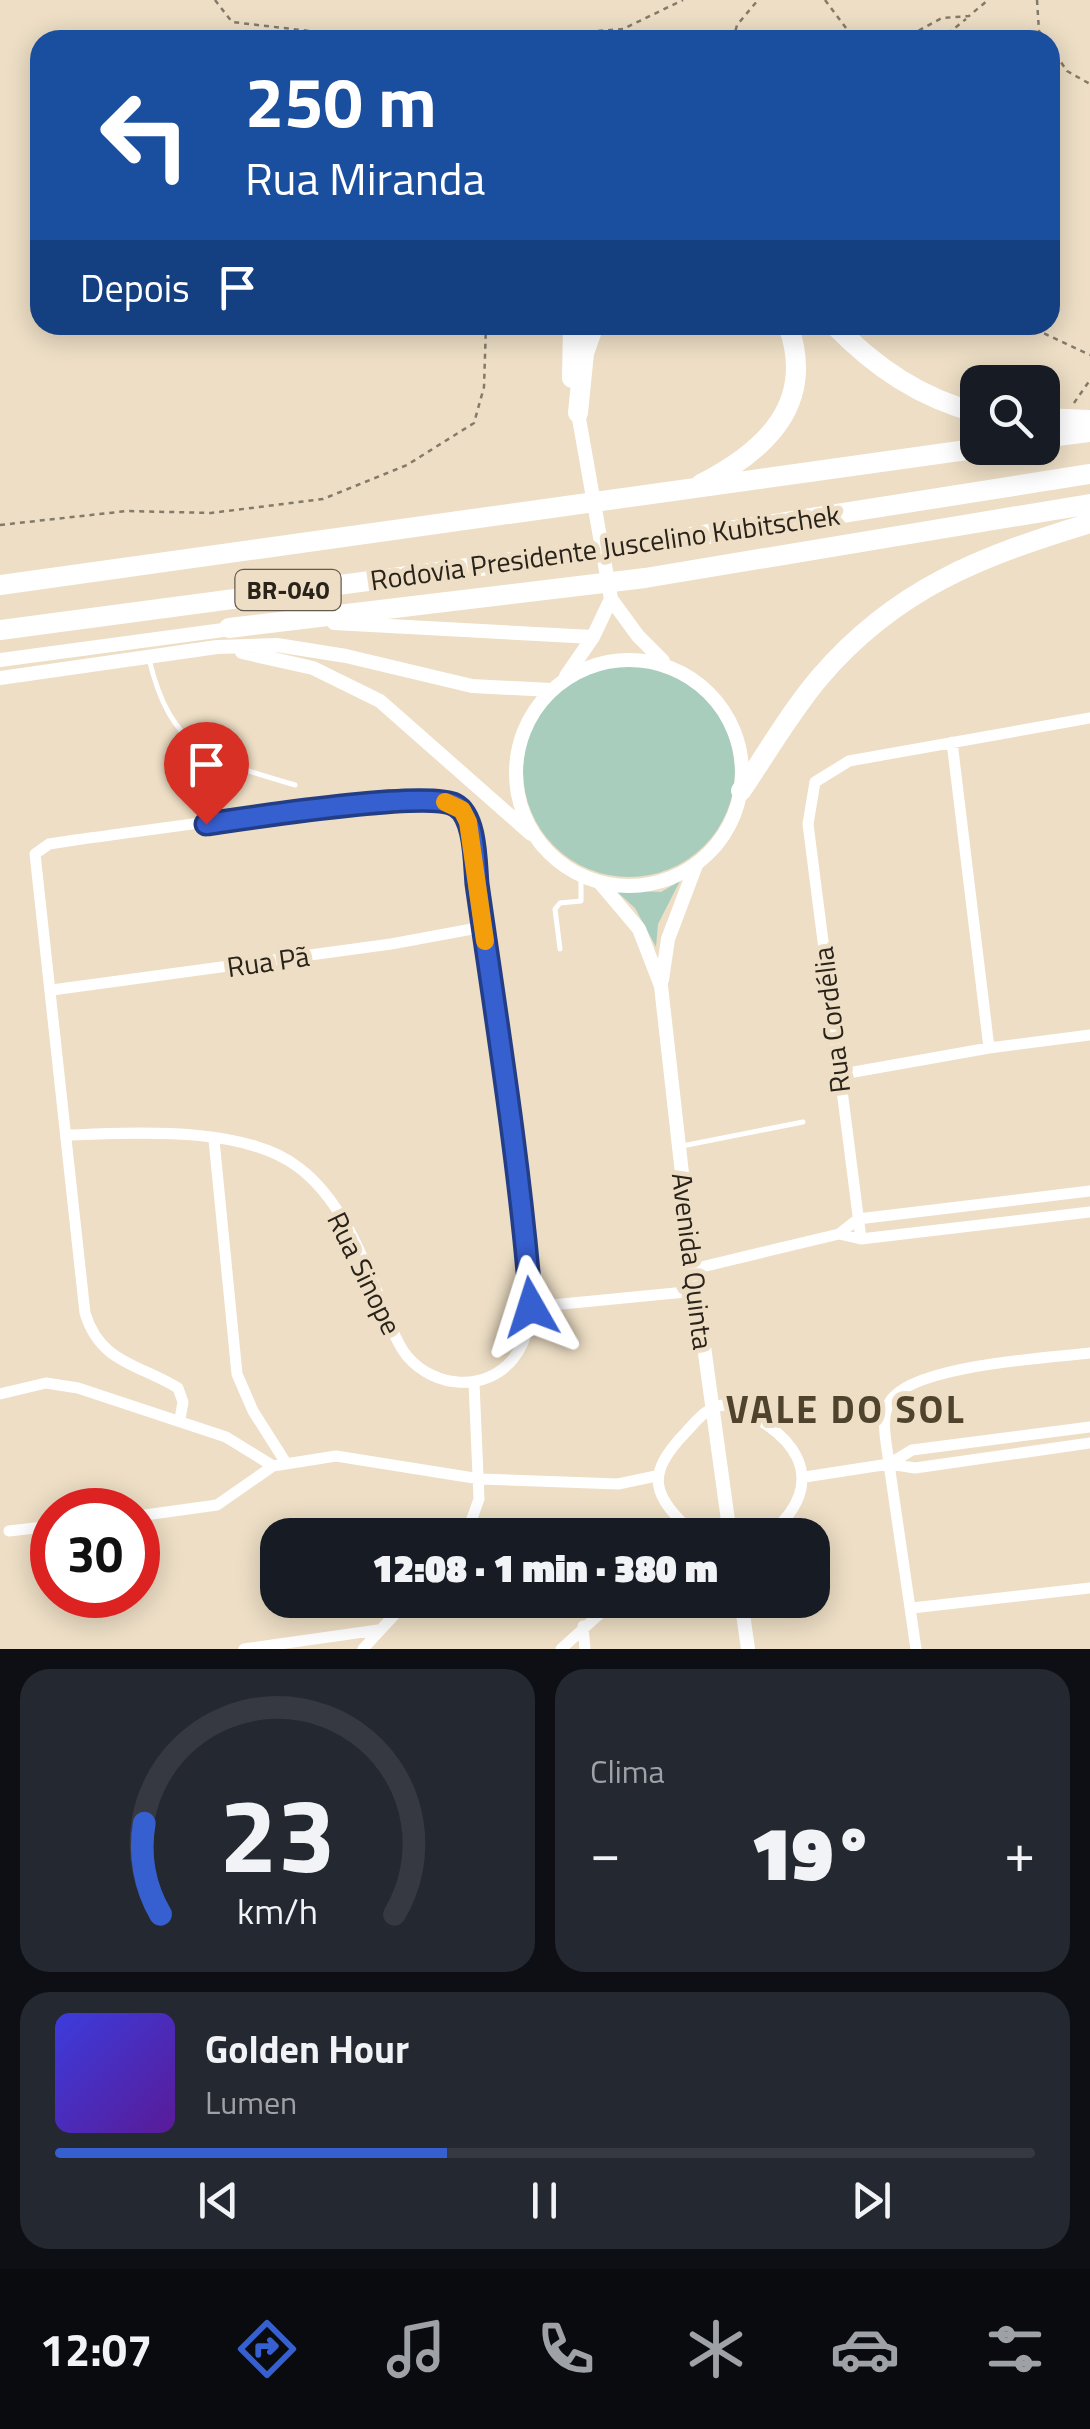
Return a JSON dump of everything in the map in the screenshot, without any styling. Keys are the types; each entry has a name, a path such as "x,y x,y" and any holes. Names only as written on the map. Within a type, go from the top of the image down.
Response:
{"highway":[{"path":"573,335 571,366 578,413"},
{"path":"578,413 584,353 590,335"},
{"path":"690,490 757,448 786,411 797,376 791,335"},
{"path":"844,335 910,386 960,406"},
{"path":"1060,418 1090,420"},
{"path":"1060,436 1090,432"},
{"name":"Rodovia Presidente Juscelino Kubitschek","path":"0,584 960,451"},
{"name":"Rodovia Presidente Juscelino Kubitschek","path":"0,630 640,545 1090,474"},
{"path":"229,628 645,578 1090,504"},
{"path":"741,790 817,680 864,630 958,568 1090,523"}],"street":[{"path":"217,647 312,668 380,702 536,838 548,853 581,876 633,887 666,881 696,865 717,845 733,819 741,790 742,759 734,729 707,691 668,665 638,636 611,600 578,413"},
{"path":"536,838 521,809 517,761 531,715 593,637 611,600"},
{"path":"0,660 229,628 350,624 593,637"},
{"path":"0,678 217,647 277,645 308,648 472,686 556,686 594,664 618,659 668,665"},
{"path":"989,1048 952,742 1090,718"},
{"name":"Rua Cordélia","path":"860,1239 837,1075 808,824 809,800 816,782 848,761 952,742"},
{"path":"180,1419 184,1402 178,1388 111,1356 90,1328 82,1296 36,854 40,848 75,840 418,800 454,804 462,810 470,831 531,1307 521,1350 508,1364 474,1383 480,1480 474,1518"},
{"name":"Avenida Quinta","path":"661,986 668,939 696,865"},
{"name":"Avenida Quinta","path":"600,883 639,929 661,986 693,1269 728,1518"},
{"name":"Rua Pã","path":"52,990 391,944 484,927"},
{"path":"837,1075 989,1048 1090,1036"},
{"name":"Rua Sinope","path":"68,1135 157,1133 214,1140 284,1158 310,1178 354,1239 406,1355 436,1378 474,1383"},
{"path":"214,1140 237,1374 279,1464"},
{"path":"693,1269 839,1234 858,1219 1090,1191"},
{"path":"839,1234 860,1239 1090,1212"},
{"path":"531,1307 696,1291"},
{"path":"916,1649 884,1415 891,1398 905,1388 964,1368 1090,1354"},
{"path":"0,1394 46,1384 78,1388 226,1436 279,1464"},
{"path":"679,1518 659,1494 656,1476 674,1444 713,1407 738,1409 773,1430 801,1462 801,1494 784,1518"},
{"path":"889,1464 912,1450 1090,1427"},
{"path":"804,1476 889,1464 914,1468 1090,1443"},
{"path":"160,1513 217,1505 279,1464 336,1456 480,1480 618,1484 656,1476"},
{"path":"9,1532 30,1529"},
{"path":"912,1608 1090,1588"},
{"path":"363,1649 390,1618"},
{"path":"561,1649 592,1618"},
{"path":"743,1618 748,1649"},
{"path":"582,1626 585,1649"},
{"path":"244,1649 378,1630"}],"lane":[{"path":"148,656 159,702 176,726 222,764 296,785"},
{"path":"560,949 556,908 560,903 581,901 581,876"},
{"path":"679,1147 803,1122"}],"path":[{"path":"215,0 232,22 301,30"},
{"path":"611,30 624,29 683,0"},
{"path":"736,30 758,0"},
{"path":"825,0 848,30"},
{"path":"952,30 988,0"},
{"path":"1037,0 1039,30"},
{"path":"923,30 942,18 969,16"},
{"path":"1060,62 1066,71 1090,84"},
{"path":"0,526 127,511 211,514 323,499 407,465 474,423 484,386 486,335"},
{"path":"1047,335 1090,355"},
{"path":"1064,418 1090,380"}],"green space":[{"path":"629,665 670,673 704,696 727,730 735,771 727,812 704,846 670,869 629,877 588,869 554,846 531,812 523,771 531,730 554,696 588,673"},
{"path":"680,881 658,924 656,947 635,908 615,890 661,892"}],"slow traffic":[{"path":"445,802 462,810 468,822 485,941"}],"district":[{"name":"VALE DO SOL","path":"846,1409"}],"route":[{"path":"206,824 418,800 454,804 462,810 470,831 484,927 531,1307"}]}
